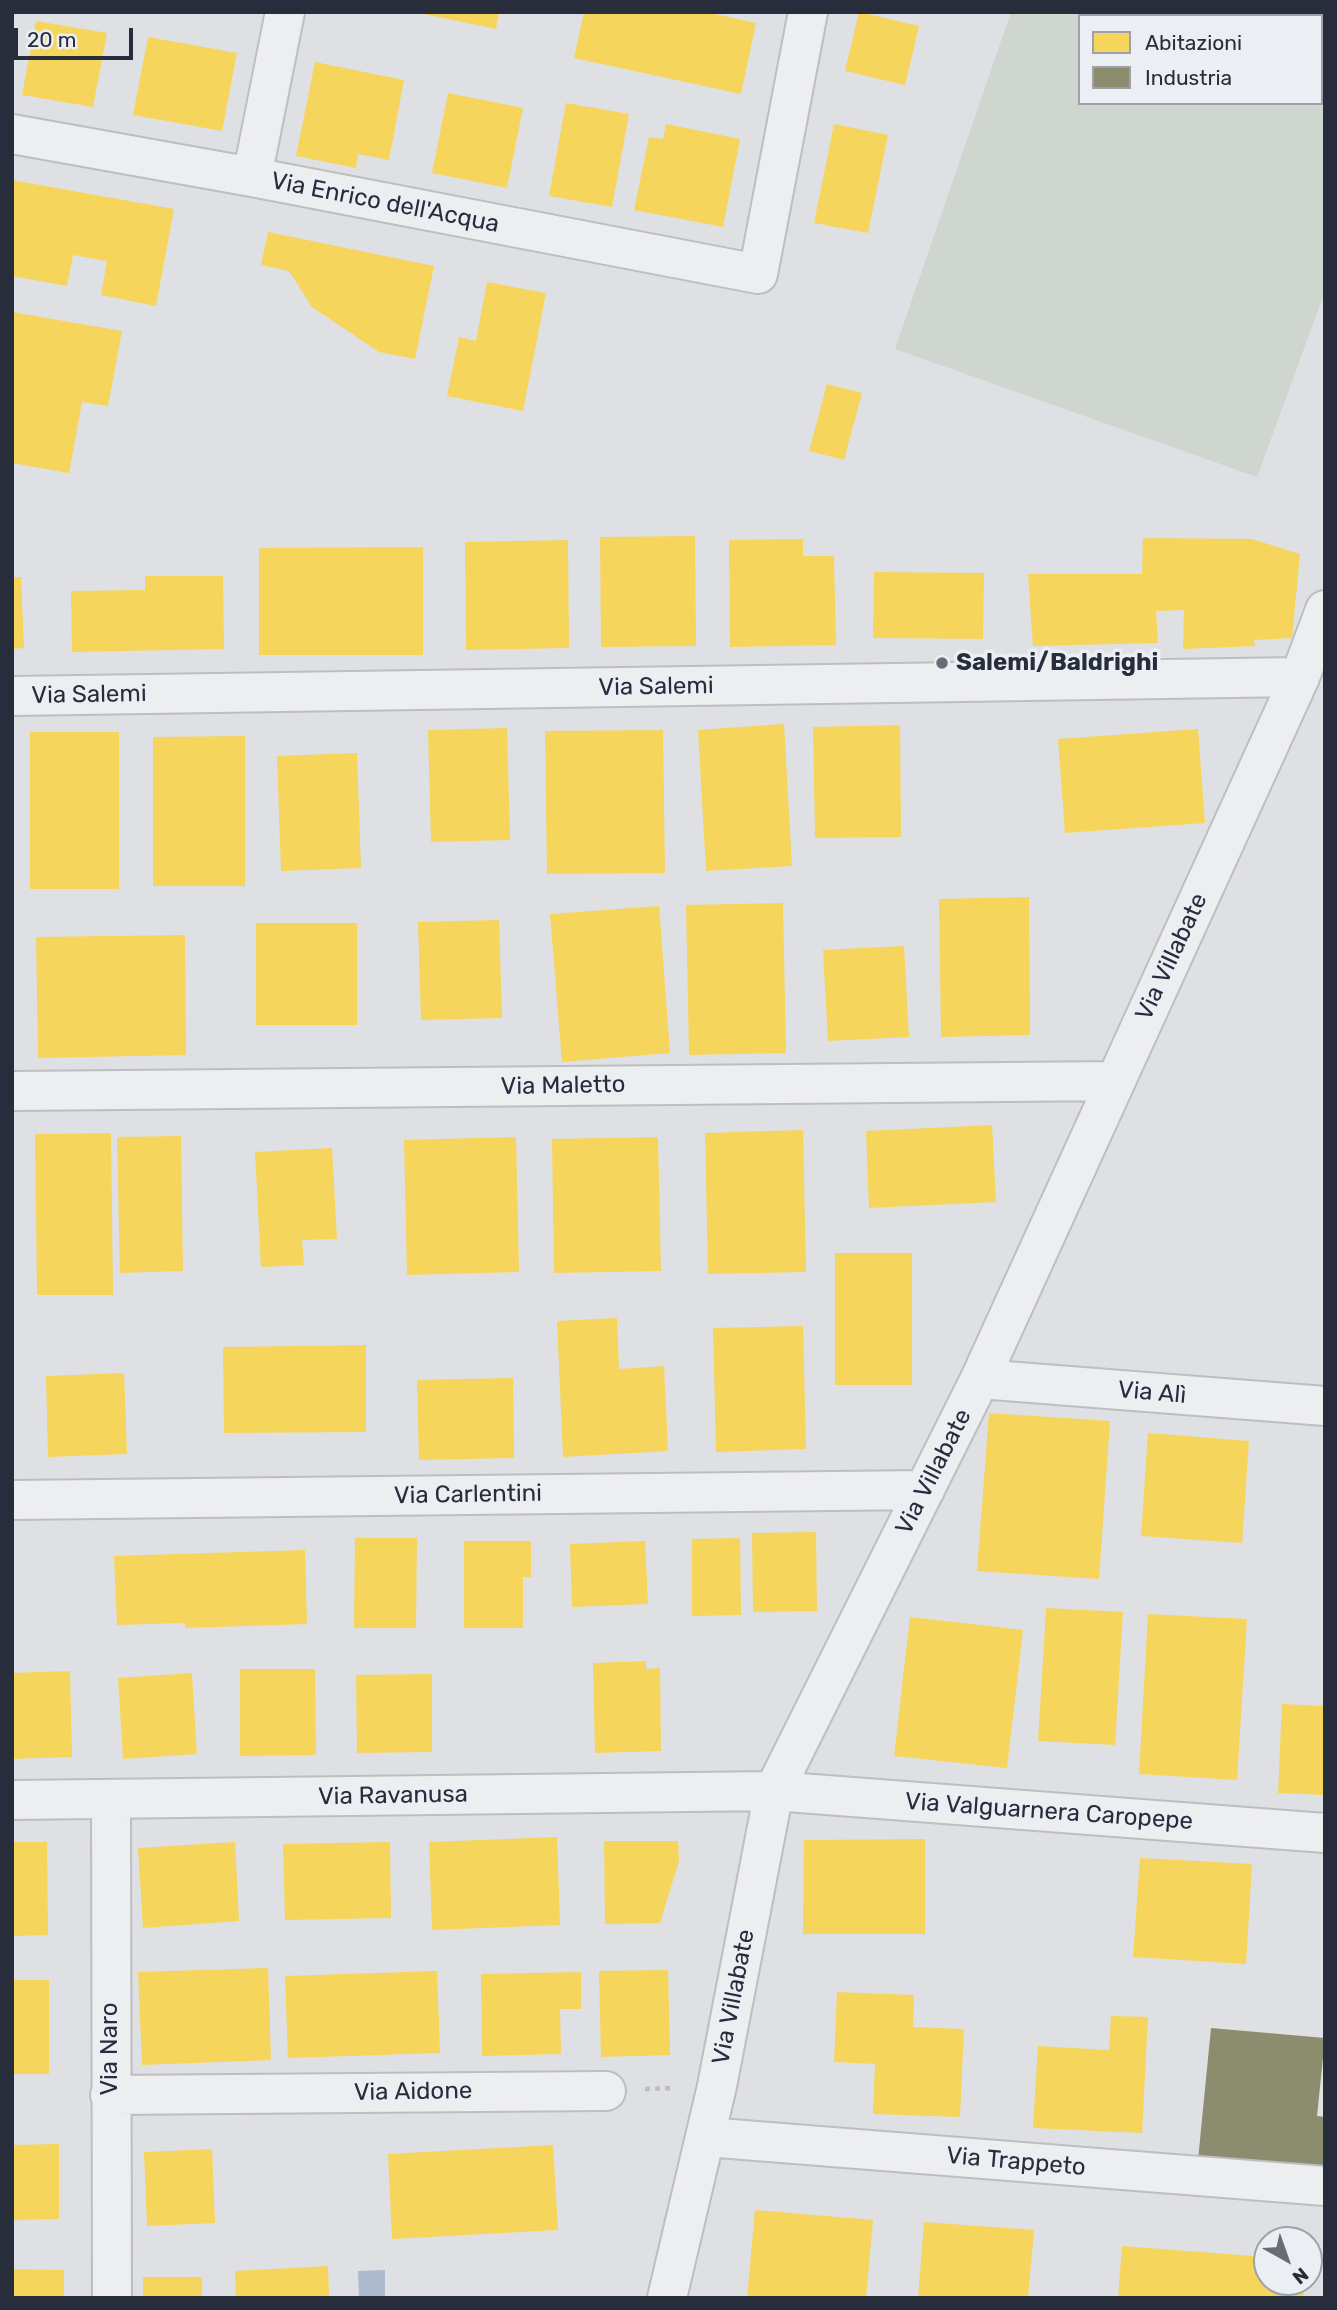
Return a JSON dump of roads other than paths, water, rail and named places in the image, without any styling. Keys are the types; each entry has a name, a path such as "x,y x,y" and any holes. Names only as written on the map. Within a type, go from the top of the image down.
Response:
{"street":[{"path":"252,177 285,12"},
{"name":"Via Enrico dell'Acqua","path":"12,134 758,274 808,12"},
{"name":"Via Villabate","path":"667,2298 717,2086 774,1791 980,1379 1300,677 1325,610"},
{"name":"Via Salemi","path":"12,696 1300,677"},
{"name":"Via Maletto","path":"12,1091 1115,1081"},
{"name":"Via Alì","path":"980,1379 1325,1406"},
{"name":"Via Carlentini","path":"12,1500 925,1490"},
{"name":"Via Ravanusa","path":"12,1800 774,1791"},
{"name":"Via Valguarnera Caropepe","path":"774,1791 1325,1833"},
{"name":"Via Naro","path":"111,1799 112,2298"},
{"name":"Via Aidone","path":"110,2095 606,2091"},
{"name":"Via Trappeto","path":"706,2137 1325,2186"}],"water":[{"path":"385,2270 385,2298 359,2298 358,2271"}],"place":[{"name":"Salemi/Baldrighi","path":"942,663"}]}
